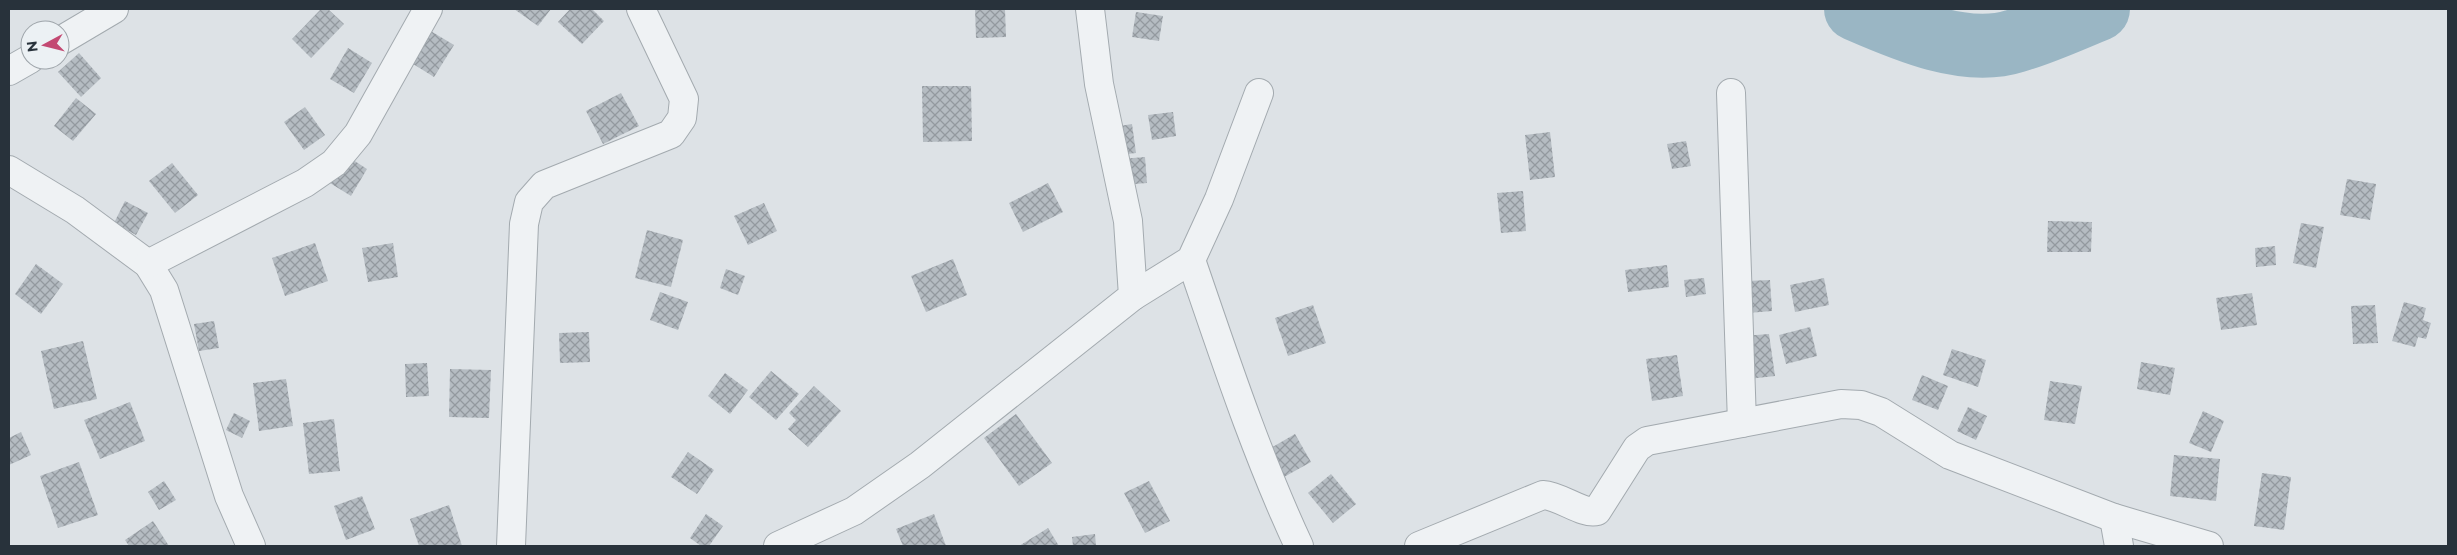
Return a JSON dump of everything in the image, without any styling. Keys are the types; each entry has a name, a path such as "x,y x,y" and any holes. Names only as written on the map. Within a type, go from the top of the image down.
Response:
{"street":[{"path":"70,35 114,9"},
{"path":"148,264 305,183 334,162 358,134 428,9"},
{"path":"511,546 524,224 529,202 544,185 670,134 682,118 684,99 641,9"},
{"path":"1090,9 1099,84 1128,221 1133,296"},
{"path":"9,71 20,65"},
{"path":"778,546 854,511 903,477 1133,296 1191,260 1219,199 1259,93"},
{"path":"1731,93 1742,423"},
{"path":"9,170 75,210 148,264 164,290 229,496 251,546"},
{"path":"1191,260 1227,365 1285,516 1299,546"},
{"path":"1419,546 1543,495 1554,496 1585,512 1597,511 1637,448 1647,441 1841,404 1861,405 1905,426 1950,455 2114,518 2208,546"},
{"path":"2114,518 2119,546"}],"building":[{"path":"321,9 328,9 344,24 311,58 292,39"},
{"path":"514,9 551,9 538,26"},
{"path":"570,9 592,9 604,21 582,44 558,22"},
{"path":"975,9 1005,9 1006,37 976,38"},
{"path":"1136,12 1163,16 1159,41 1132,37"},
{"path":"429,30 454,45 434,77 410,62"},
{"path":"348,48 372,63 354,93 330,79"},
{"path":"79,53 101,78 81,97 58,72 60,70 70,70 70,61"},
{"path":"922,86 971,86 972,141 923,142"},
{"path":"621,93 639,126 603,144 586,111"},
{"path":"76,98 96,114 73,141 54,126"},
{"path":"305,107 325,135 304,150 284,122"},
{"path":"1173,112 1176,136 1152,140 1148,115"},
{"path":"1132,124 1136,153 1119,155 1114,127"},
{"path":"1550,132 1555,177 1530,180 1525,135"},
{"path":"1686,141 1691,166 1672,169 1667,144"},
{"path":"347,156 367,169 351,196 330,183"},
{"path":"1145,157 1147,183 1123,185 1121,159"},
{"path":"172,163 198,195 175,213 149,181"},
{"path":"2347,179 2376,184 2370,220 2340,215"},
{"path":"1048,183 1063,212 1023,232 1009,203"},
{"path":"1523,191 1526,231 1501,233 1497,193"},
{"path":"125,201 148,213 136,235 114,223"},
{"path":"764,203 777,231 748,245 734,216"},
{"path":"2048,221 2092,222 2091,252 2047,252"},
{"path":"2301,223 2324,227 2316,268 2293,263"},
{"path":"647,230 683,240 671,287 635,278"},
{"path":"315,243 328,281 285,296 272,258"},
{"path":"393,243 398,277 368,282 362,248"},
{"path":"2275,246 2276,265 2256,267 2255,248"},
{"path":"953,259 967,295 926,312 911,276"},
{"path":"36,264 63,284 41,314 15,294"},
{"path":"1667,265 1669,287 1628,292 1625,270"},
{"path":"726,269 745,276 738,295 720,288"},
{"path":"1704,278 1706,294 1686,297 1684,280"},
{"path":"1824,278 1829,305 1795,312 1790,285"},
{"path":"1770,280 1772,311 1748,313 1746,281"},
{"path":"660,292 688,302 678,330 650,320"},
{"path":"2252,293 2257,325 2221,330 2216,298"},
{"path":"2404,302 2426,308 2423,320 2431,323 2426,339 2418,337 2415,347 2392,341"},
{"path":"1313,305 1326,343 1288,356 1275,318"},
{"path":"2375,305 2378,343 2353,344 2351,306"},
{"path":"214,321 219,348 199,351 194,324"},
{"path":"1810,327 1817,356 1786,364 1779,335"},
{"path":"589,332 590,362 560,363 559,333"},
{"path":"1769,334 1775,376 1748,379 1743,336"},
{"path":"83,341 97,399 54,409 41,351"},
{"path":"1952,349 1986,360 1978,387 1943,375"},
{"path":"1677,355 1683,396 1652,401 1646,359"},
{"path":"2141,362 2175,368 2170,395 2137,389"},
{"path":"427,363 429,396 406,397 405,364"},
{"path":"450,369 491,370 489,418 449,417"},
{"path":"771,371 799,394 776,420 749,397"},
{"path":"725,373 748,390 730,414 708,396"},
{"path":"1922,375 1948,386 1938,410 1912,400"},
{"path":"286,379 293,426 259,431 253,383"},
{"path":"2050,381 2082,386 2075,424 2044,420"},
{"path":"814,386 841,411 808,447 788,429 796,420 789,413"},
{"path":"130,402 145,441 100,459 84,420"},
{"path":"1968,407 1987,416 1976,440 1957,431"},
{"path":"2203,411 2224,421 2211,452 2189,443"},
{"path":"234,413 250,421 242,438 226,430"},
{"path":"1016,414 1052,463 1019,486 984,438"},
{"path":"334,419 340,471 309,474 303,423"},
{"path":"21,432 31,455 9,465 9,438"},
{"path":"1295,434 1311,462 1284,477 1269,449"},
{"path":"688,452 714,470 697,494 671,477"},
{"path":"2174,455 2220,459 2216,501 2170,496"},
{"path":"79,462 98,515 58,528 40,476"},
{"path":"2262,473 2291,477 2284,530 2254,526"},
{"path":"1331,474 1356,504 1333,523 1308,493"},
{"path":"164,481 176,500 159,510 148,492"},
{"path":"1149,481 1170,521 1145,533 1124,493"},
{"path":"362,496 375,529 346,540 334,506"},
{"path":"449,505 462,546 419,546 410,519"},
{"path":"706,514 723,526 709,546 701,546 690,538"},
{"path":"934,514 946,546 903,546 896,529"},
{"path":"153,521 169,546 129,546 125,540"},
{"path":"1048,528 1059,546 1019,546"},
{"path":"1095,534 1096,546 1073,546 1072,537"}],"waterway":[{"path":"1856,9 1893,25 1934,39 1976,46 1996,45 2015,41 2098,9"}]}
